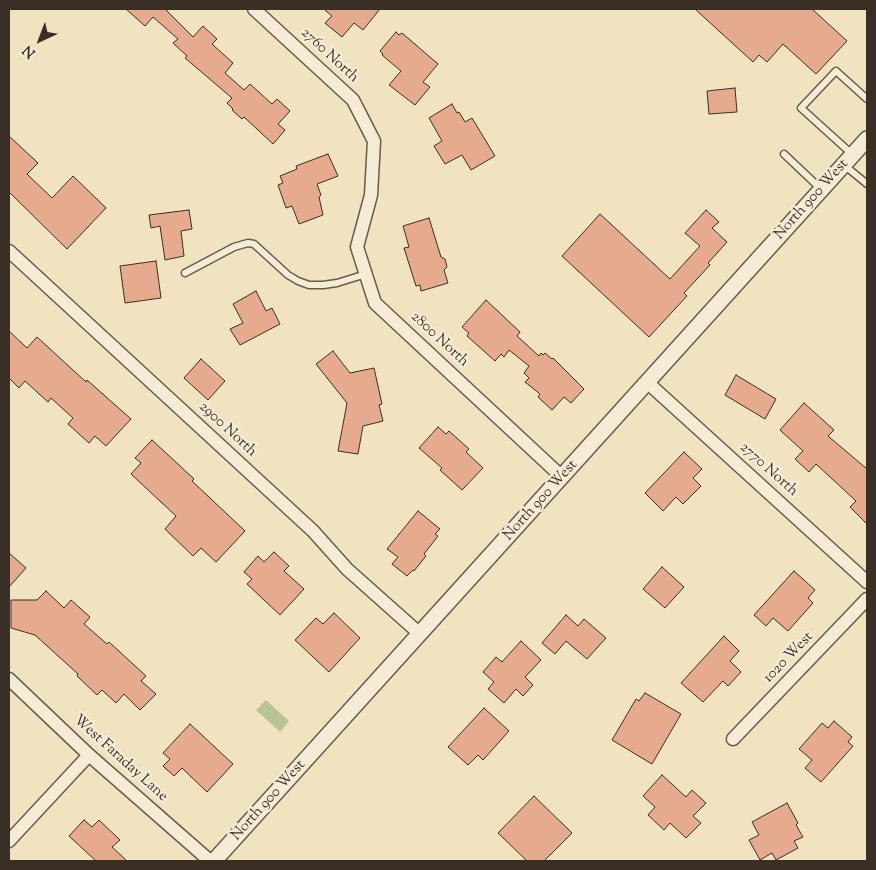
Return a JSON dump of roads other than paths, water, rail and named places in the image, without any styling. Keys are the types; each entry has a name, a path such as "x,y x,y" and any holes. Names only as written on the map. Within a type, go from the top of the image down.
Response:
{"street":[{"name":"2760 North","path":"254,9 353,100 374,141 371,194"},
{"name":"North 900 West","path":"214,861 867,139"},
{"name":"2800 North","path":"371,194 357,247 375,302 562,477"},
{"name":"2900 North","path":"9,251 313,532 347,569 420,634"},
{"name":"2770 North","path":"648,382 867,582"},
{"name":"1020 West","path":"733,739 867,599"},
{"name":"West Faraday Lane","path":"9,679 210,861"},
{"path":"9,841 90,754"}],"lane":[{"path":"867,99 836,71 801,108 849,160 867,184"},
{"path":"784,154 822,190"},
{"path":"185,273 234,247 248,243 254,244 288,275 309,285 323,286 366,274"}]}
